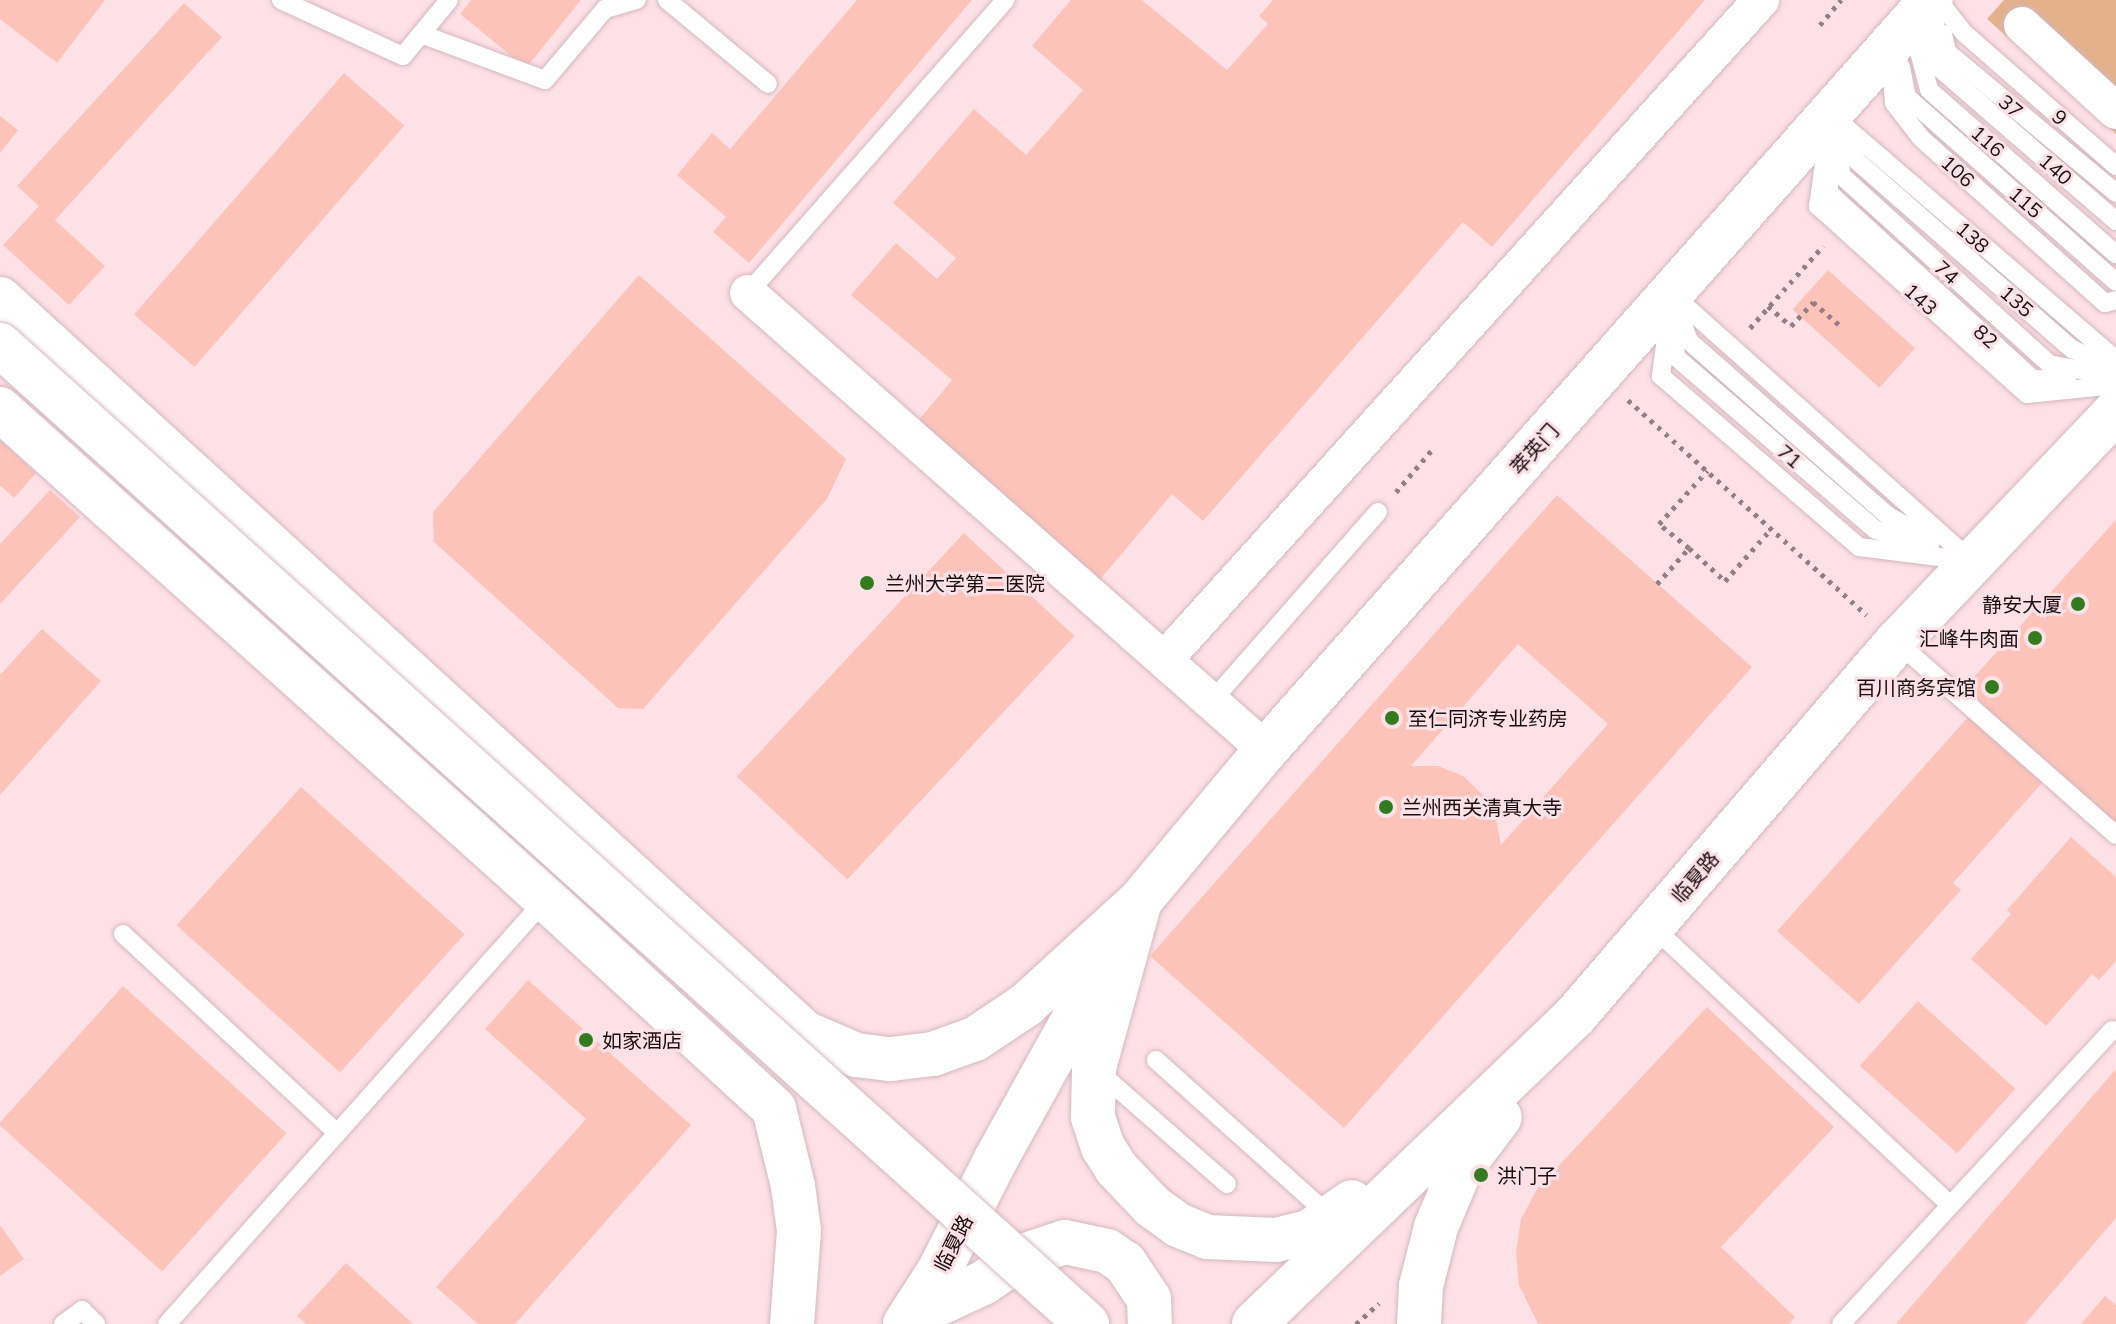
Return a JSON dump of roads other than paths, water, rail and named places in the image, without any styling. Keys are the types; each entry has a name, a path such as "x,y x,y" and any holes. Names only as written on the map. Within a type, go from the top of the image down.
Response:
{"main road":[{"name":"萃英门","path":"1140,901 1266,750 1934,0"},
{"path":"0,299 805,1033 856,1055 891,1059 933,1054 975,1039 1026,1005 1140,901"},
{"path":"0,345 1087,1324"},
{"path":"0,376 1052,1324"},
{"path":"0,409 546,899 774,1109 793,1186 799,1231 792,1324"},
{"name":"临夏路","path":"1254,1324 1575,1016 1897,642 2116,411"},
{"name":"临夏路","path":"908,1320 939,1271 996,1159 1140,901"},
{"path":"1140,901 1094,1068 1093,1117 1103,1147 1134,1189 1178,1225 1207,1237 1276,1240 1309,1232 1331,1218 1575,1016"},
{"path":"1419,1324 1421,1286 1436,1227 1460,1170 1575,1016"},
{"path":"908,1320 983,1283 1003,1266 1043,1247 1065,1242 1086,1244 1107,1251 1125,1263 1139,1279 1149,1299 1150,1324"}],"street":[{"path":"1164,660 1761,0"},
{"path":"2022,25 2116,111"},
{"path":"748,293 1266,750"}],"lane":[{"path":"281,0 403,56 449,0"},
{"path":"421,34 545,80 605,9 637,0"},
{"path":"667,0 768,84"},
{"path":"748,293 1005,0"},
{"name":"9","path":"1934,0 1964,33 2116,166"},
{"name":"37","path":"1934,0 1947,52 2116,193"},
{"name":"140","path":"1934,0 1937,66 2116,221"},
{"name":"116","path":"1934,0 1919,52 1929,90 2116,254"},
{"name":"115","path":"1934,0 1900,64 1907,97 2116,282"},
{"name":"106","path":"1934,0 1891,61 1894,103 1921,138 2105,303 2116,300"},
{"name":"138","path":"1831,114 2116,360"},
{"name":"135","path":"1831,114 1857,161 2072,349 2116,369"},
{"name":"143","path":"1831,114 1818,206 2027,394 2116,381"},
{"name":"74","path":"1831,114 1842,176 1850,184 2049,364 2116,381"},
{"path":"1672,294 1661,376 1859,547 1973,562"},
{"path":"1672,294 1689,341 1887,515 1973,562"},
{"path":"1211,702 1378,512"},
{"path":"1897,642 2116,835"},
{"path":"167,1324 546,899"},
{"path":"1652,926 1950,1205"},
{"path":"123,934 337,1133"},
{"path":"1841,1324 2112,1030"},
{"path":"1156,1060 1331,1218"},
{"path":"1094,1068 1227,1184"},
{"path":"63,1324 82,1310 96,1324"}],"place":[{"name":"兰州大学第二医院","path":"867,583"},
{"name":"静安大厦","path":"2078,604"},
{"name":"汇峰牛肉面","path":"2035,638"},
{"name":"百川商务宾馆","path":"1992,687"},
{"name":"至仁同济专业药房","path":"1392,718"},
{"name":"兰州西关清真大寺","path":"1386,807"},
{"name":"如家酒店","path":"586,1040"},
{"name":"洪门子","path":"1481,1175"}]}
